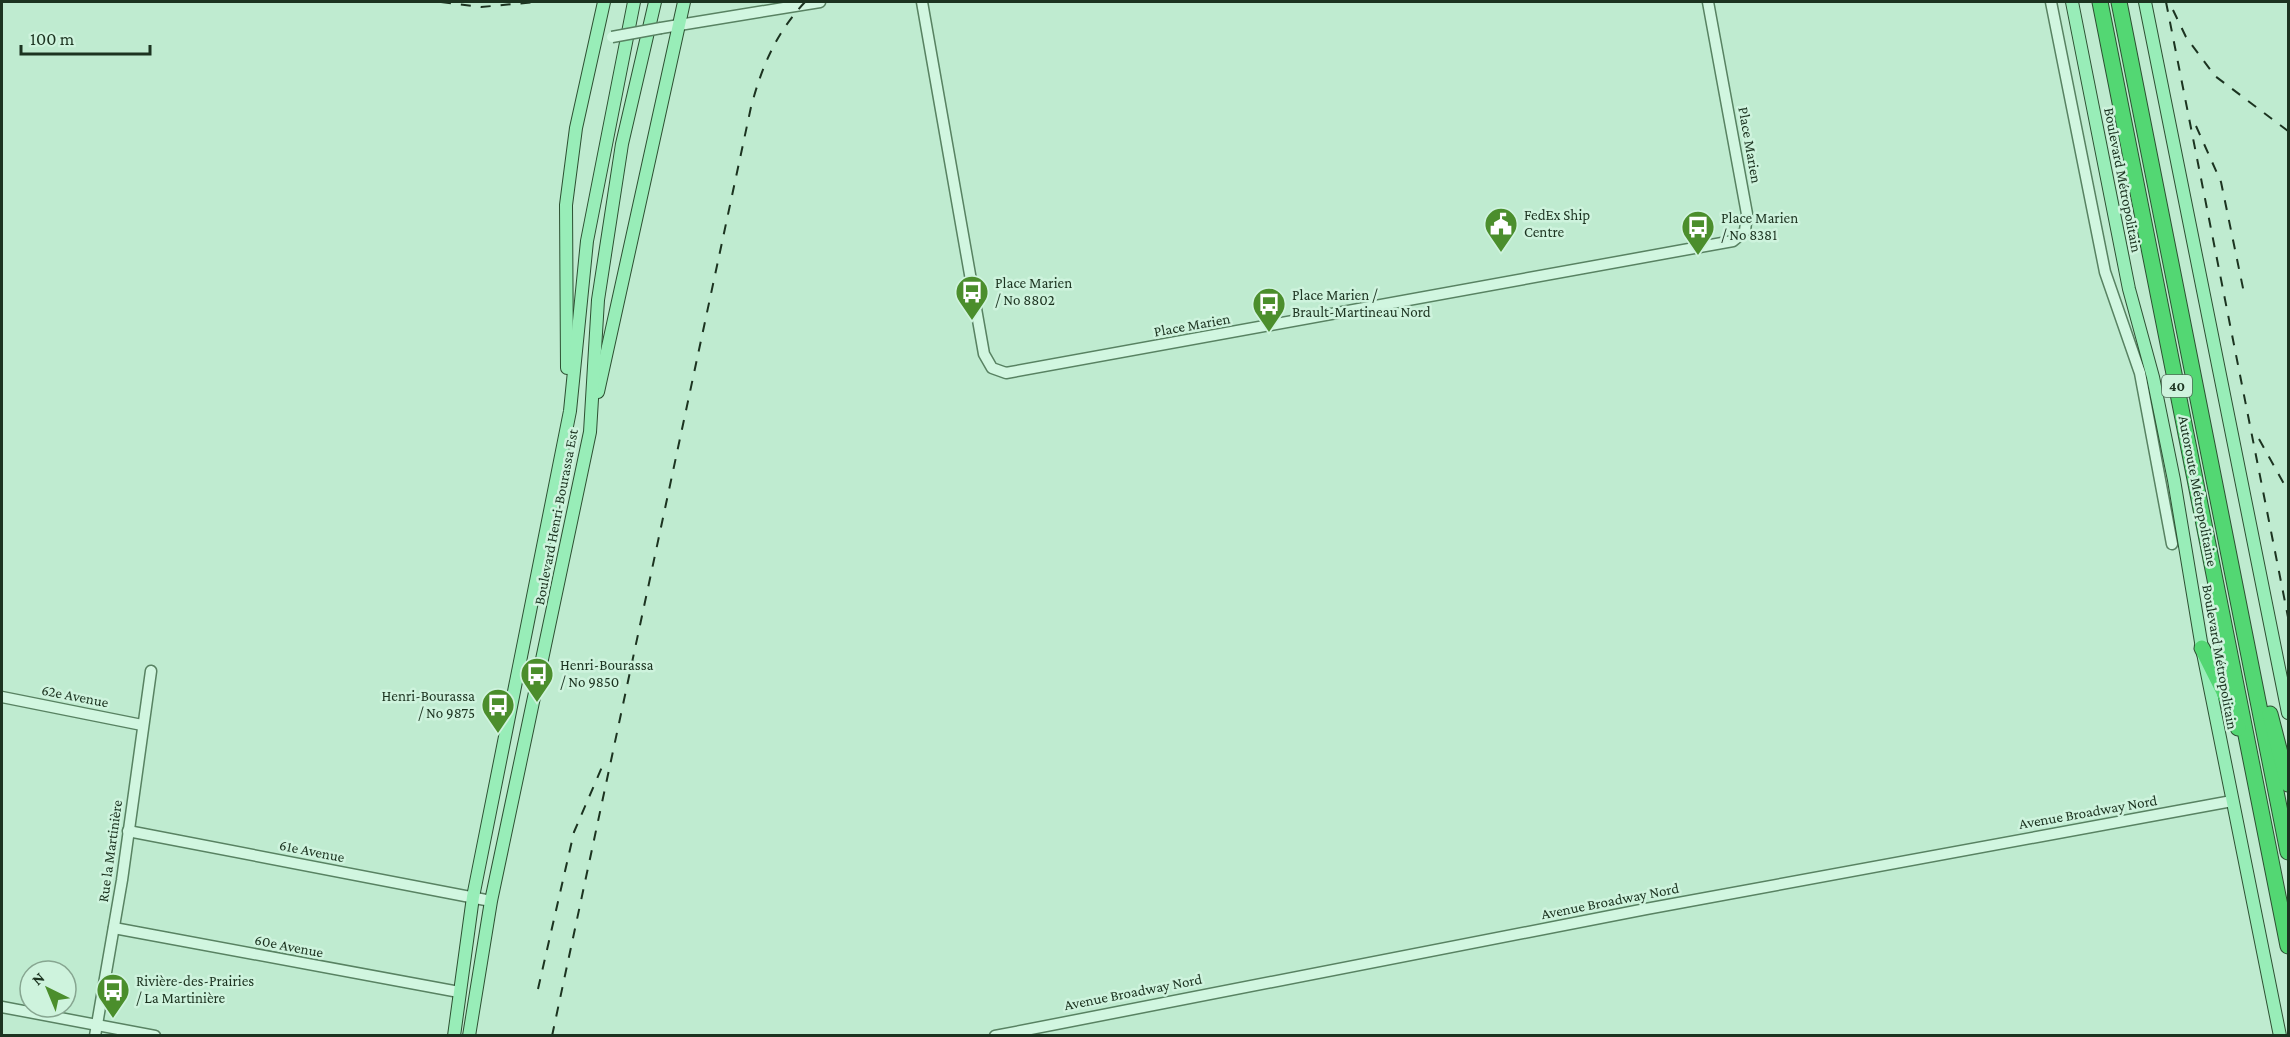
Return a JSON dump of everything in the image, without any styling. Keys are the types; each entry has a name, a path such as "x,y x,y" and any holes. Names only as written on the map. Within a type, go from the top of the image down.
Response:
{"highway":[{"name":"Autoroute Métropolitaine","path":"2100,2 2289,946"},
{"name":"Autoroute Métropolitaine","path":"2119,2 2289,852"},
{"path":"2229,556 2289,784"},
{"path":"2202,648 2224,692 2253,770"}],"main road":[{"path":"570,411 565,323 566,205 576,128 604,2"},
{"name":"Boulevard Henri-Bourassa Est","path":"454,1035 473,897 570,411 587,241 634,2"},
{"name":"Boulevard Henri-Bourassa Est","path":"470,1035 491,901 590,432 598,300 622,144 655,2"},
{"path":"590,432 684,2"},
{"name":"Boulevard Métropolitain","path":"2072,2 2129,289 2154,377 2202,648 2280,1035"},
{"path":"2145,2 2289,713"}],"street":[{"path":"595,39 820,2"},
{"name":"Place Marien","path":"922,2 984,354 992,368 1006,373 1733,241 1745,231 1747,214 1708,2"},
{"path":"2051,2 2105,272 2135,359 2172,544"},
{"name":"Rue la Martinière","path":"96,1030 114,928 151,671"},
{"name":"62e Avenue","path":"2,697 142,725"},
{"name":"Avenue Broadway Nord","path":"995,1035 1646,909 2232,801"},
{"name":"61e Avenue","path":"128,831 491,901"},
{"name":"60e Avenue","path":"114,928 459,992"},
{"path":"2,1007 96,1030 155,1035"}],"railway":[{"path":"441,2 481,7 536,2"},
{"path":"552,1036 751,107 771,51 786,26 805,2"},
{"path":"2166,2 2288,617"},
{"path":"2173,10 2186,37 2215,76 2288,131"},
{"path":"2196,126 2221,182 2244,293"},
{"path":"2259,439 2288,491"},
{"path":"538,989 574,832 605,760"}],"place":[{"name":"FedEx Ship Centre","path":"1501,253"},
{"name":"Place Marien / No 8381","path":"1698,256"},
{"name":"Place Marien / No 8802","path":"972,321"},
{"name":"Place Marien / Brault-Martineau Nord","path":"1269,333"},
{"name":"Henri-Bourassa / No 9850","path":"537,703"},
{"name":"Henri-Bourassa / No 9875","path":"498,734"},
{"name":"Rivière-des-Prairies / La Martinière","path":"113,1019"}]}
